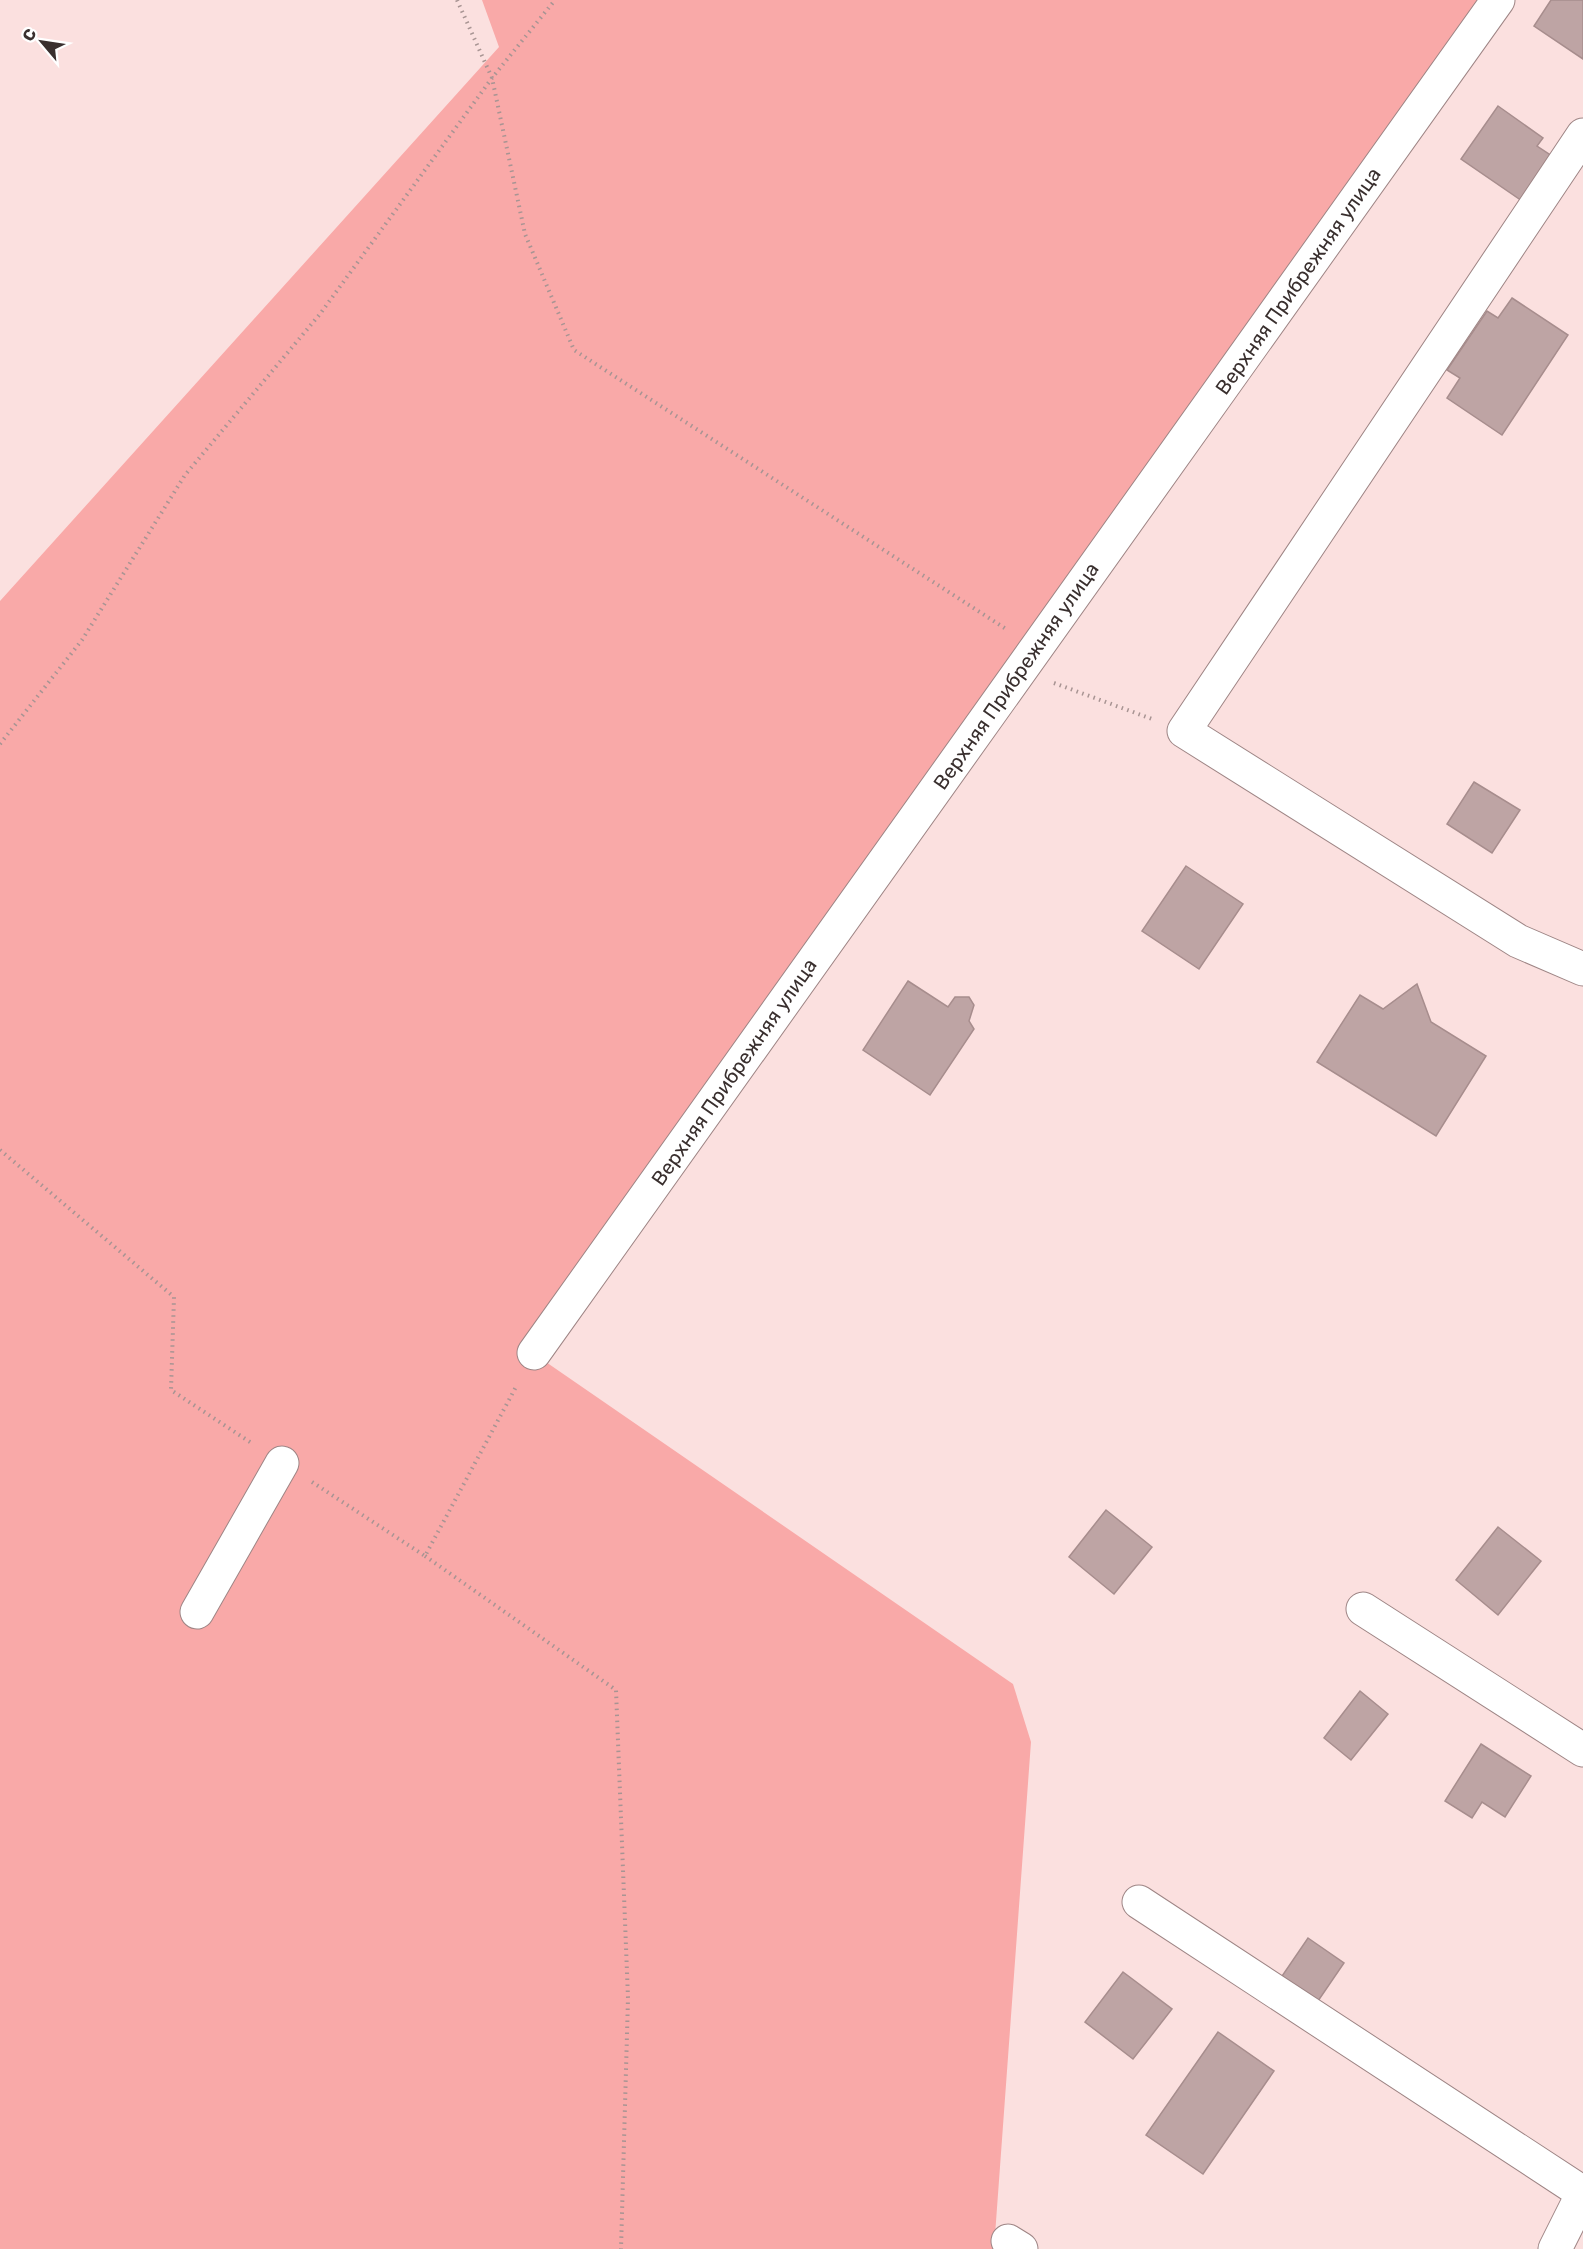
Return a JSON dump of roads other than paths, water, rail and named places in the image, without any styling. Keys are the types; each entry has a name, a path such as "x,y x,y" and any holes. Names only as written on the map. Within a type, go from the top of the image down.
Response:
{"street":[{"name":"Верхняя Прибрежняя улица","path":"534,1353 1498,0"},
{"path":"1583,135 1184,730 1518,941 1583,969"},
{"path":"197,1612 282,1463"},
{"path":"1363,1609 1583,1750"},
{"path":"1139,1902 1583,2193 1555,2249"}]}
